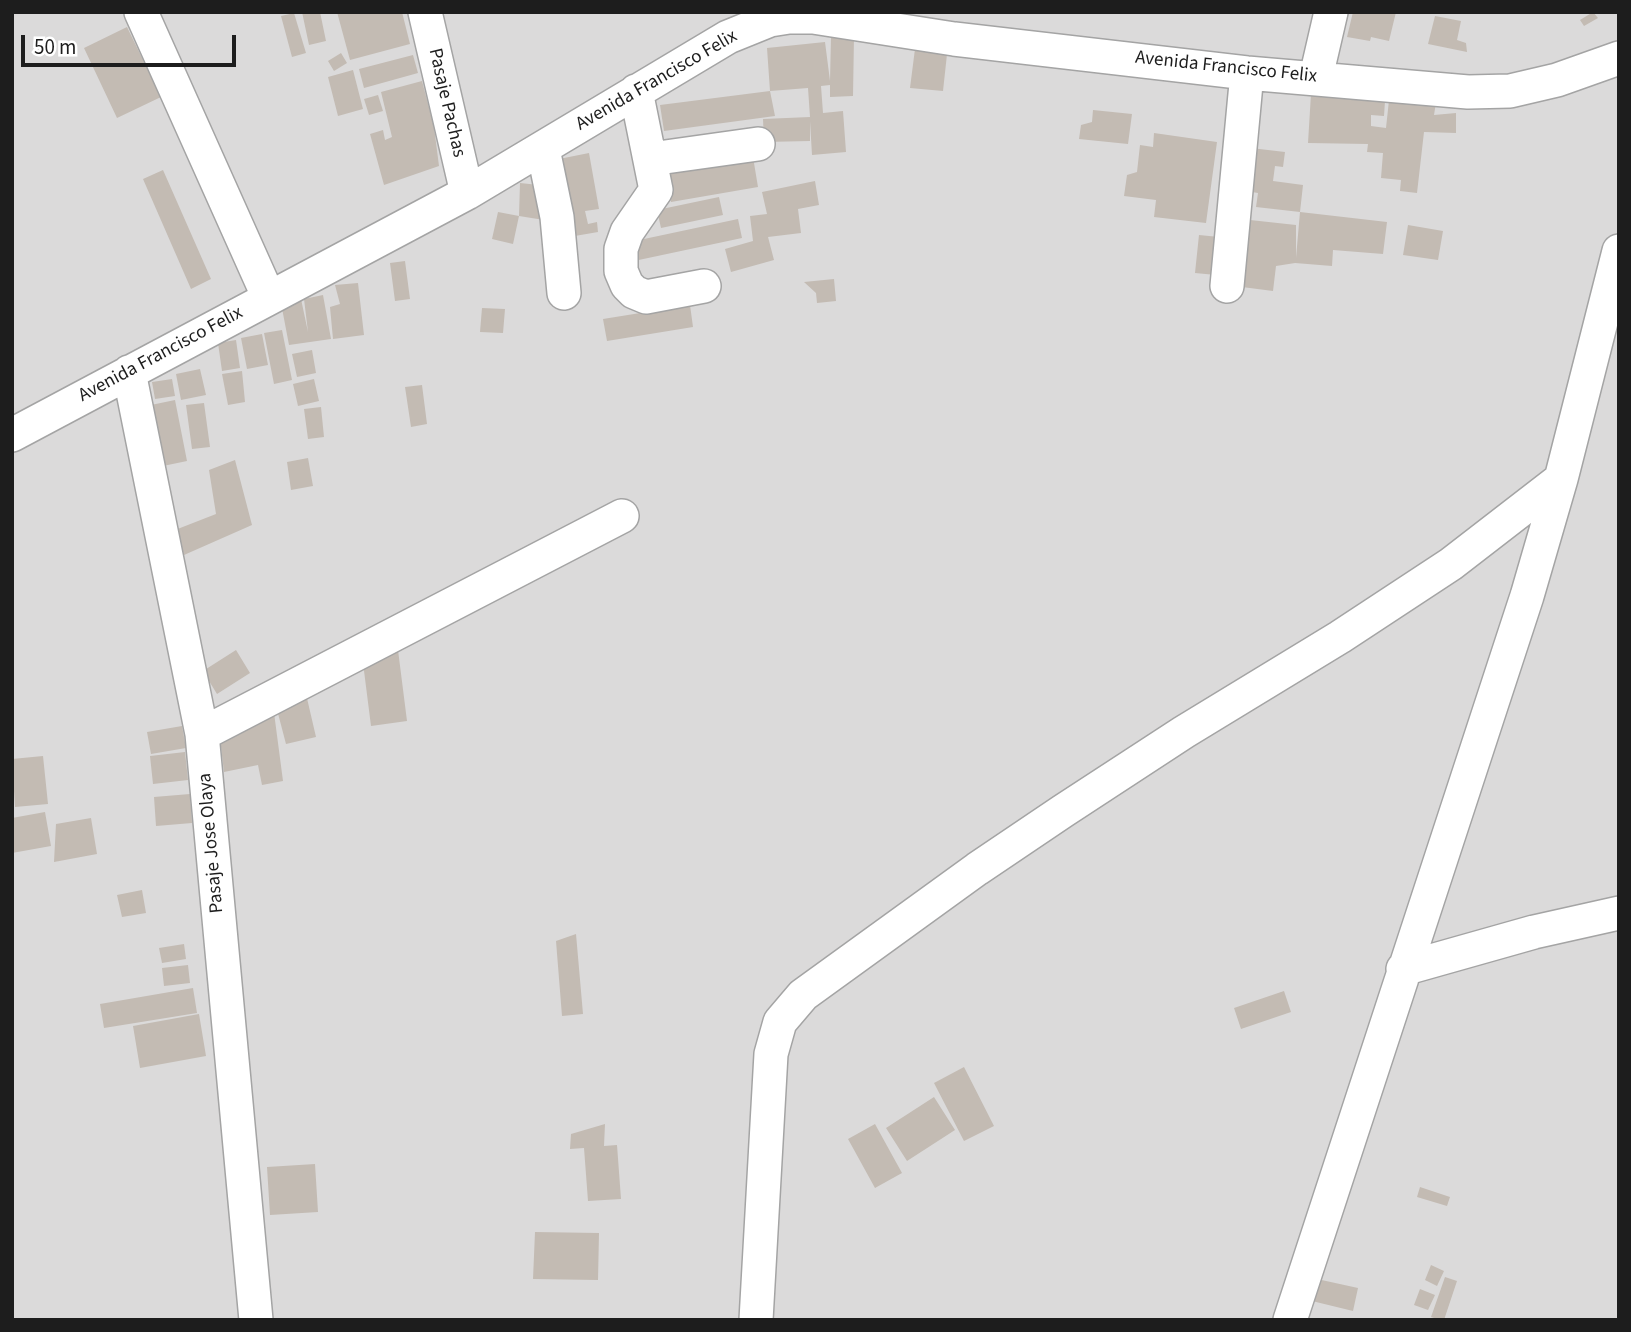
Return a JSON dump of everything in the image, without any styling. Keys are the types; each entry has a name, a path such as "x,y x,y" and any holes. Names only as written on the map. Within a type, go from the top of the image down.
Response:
{"street":[{"path":"141,12 269,298"},
{"name":"Pasaje Pachas","path":"425,12 467,193"},
{"path":"1316,77 1332,12"},
{"name":"Avenida Francisco Felix","path":"12,435 467,193 728,37 789,16 957,25 1247,72 1468,92 1510,91 1557,80 1619,58"},
{"path":"1227,286 1247,72"},
{"path":"636,92 652,159 656,190 626,232 621,249 621,271 627,285 646,297 704,286"},
{"path":"652,159 758,144"},
{"path":"543,149 557,217 564,293"},
{"path":"1290,1320 1527,596 1562,479 1619,251"},
{"name":"Pasaje Jose Olaya","path":"129,372 202,734 256,1320"},
{"path":"756,1320 771,1054 780,1022 803,995 977,869 1063,811 1451,564 1562,479"},
{"path":"202,734 622,516"},
{"path":"1404,970 1534,932 1619,913"}],"shaded area":[{"path":"12,12 1619,12 1619,1320 12,1320"}],"building":[{"path":"302,12 320,12 326,41 309,45"},
{"path":"337,12 402,12 410,44 350,60"},
{"path":"1353,12 1396,12 1389,41 1371,37 1370,41 1347,37"},
{"path":"1593,12 1598,18 1584,26 1580,20"},
{"path":"294,13 306,53 292,57 281,16"},
{"path":"1435,16 1461,21 1457,40 1466,43 1467,52 1428,44"},
{"path":"127,27 161,97 117,118 84,48"},
{"path":"854,36 853,96 830,97 830,85 821,86 823,113 843,111 846,152 812,155 810,121 810,141 764,142 763,119 810,117 808,88 770,91 767,48 825,42 830,81 831,37"},
{"path":"916,41 948,45 943,91 910,88"},
{"path":"341,53 347,63 334,71 328,61"},
{"path":"413,55 418,73 364,88 359,69"},
{"path":"353,70 363,109 338,116 328,77"},
{"path":"422,81 434,127 439,166 384,185 370,134 383,130 385,140 392,137 381,92"},
{"path":"770,91 775,116 664,131 660,105"},
{"path":"1390,91 1437,96 1434,115 1456,113 1456,133 1424,132 1417,193 1400,191 1401,180 1381,178 1383,153 1367,152 1368,144 1308,143 1311,94 1385,101 1384,116 1371,115 1371,126 1386,128"},
{"path":"378,95 383,111 369,115 364,99"},
{"path":"1093,110 1132,114 1128,144 1079,139 1081,125 1092,122"},
{"path":"1154,133 1217,142 1206,223 1154,217 1156,200 1124,196 1127,175 1137,172 1140,145 1153,147"},
{"path":"1251,148 1285,152 1283,167 1275,166 1273,181 1303,185 1300,212 1256,207 1258,193 1246,191"},
{"path":"752,151 758,187 671,202 665,166"},
{"path":"589,153 599,209 585,211 588,224 597,222 598,232 569,237 554,160"},
{"path":"163,170 211,279 191,289 143,179"},
{"path":"815,181 819,205 798,209 801,233 768,237 774,260 731,272 725,249 753,241 750,216 767,214 762,192"},
{"path":"520,183 548,186 544,220 519,216"},
{"path":"719,197 723,215 661,228 657,210"},
{"path":"498,212 519,216 513,244 492,239"},
{"path":"1300,212 1387,222 1383,254 1333,250 1332,266 1295,263 1276,266 1273,291 1242,287 1250,220 1296,225 1296,258"},
{"path":"738,219 742,238 634,261 630,242"},
{"path":"1408,225 1443,231 1438,260 1403,255"},
{"path":"1199,235 1219,237 1216,275 1195,273"},
{"path":"405,261 410,299 395,301 390,263"},
{"path":"834,279 836,301 817,303 816,293 804,282"},
{"path":"358,283 364,335 333,339 330,307 340,304 335,285"},
{"path":"323,295 331,339 289,345 281,303 301,299 308,332 304,299"},
{"path":"690,305 693,327 607,341 603,319"},
{"path":"482,308 505,309 503,333 480,332"},
{"path":"282,330 292,380 274,384 264,333"},
{"path":"262,334 268,365 247,369 241,338"},
{"path":"236,340 240,368 222,371 218,343"},
{"path":"312,350 316,373 297,377 292,354"},
{"path":"200,369 206,395 181,400 176,374"},
{"path":"242,371 245,402 228,405 222,374"},
{"path":"172,379 175,396 155,399 152,382"},
{"path":"314,379 319,401 298,406 293,384"},
{"path":"422,385 427,424 411,427 405,387"},
{"path":"175,400 187,461 163,466 151,405"},
{"path":"204,403 210,447 192,449 186,405"},
{"path":"321,407 324,437 308,439 304,409"},
{"path":"308,458 313,486 291,490 287,462"},
{"path":"235,460 252,525 184,555 175,530 216,514 209,470"},
{"path":"236,650 250,673 217,694 203,671"},
{"path":"398,650 407,721 371,726 362,655"},
{"path":"306,694 316,737 286,744 275,702"},
{"path":"273,705 283,781 262,785 258,765 224,772 219,730"},
{"path":"182,726 186,748 151,754 147,732"},
{"path":"185,752 188,780 153,784 150,756"},
{"path":"43,756 48,804 15,807 12,759"},
{"path":"190,794 192,823 156,826 154,797"},
{"path":"45,812 51,846 12,853 12,818"},
{"path":"91,818 97,854 54,862 56,824"},
{"path":"142,890 146,913 122,917 117,895"},
{"path":"576,934 583,1014 562,1016 556,941"},
{"path":"184,944 186,959 162,963 159,948"},
{"path":"188,965 190,983 164,986 162,968"},
{"path":"193,988 197,1013 104,1028 100,1004"},
{"path":"1284,991 1291,1012 1241,1029 1234,1008"},
{"path":"199,1014 206,1056 140,1068 133,1026"},
{"path":"964,1067 994,1126 964,1141 934,1083"},
{"path":"934,1097 955,1130 907,1161 886,1128"},
{"path":"605,1124 604,1146 617,1145 621,1199 588,1201 584,1148 570,1149 571,1134"},
{"path":"875,1124 902,1173 875,1188 848,1139"},
{"path":"315,1164 318,1212 270,1215 267,1167"},
{"path":"1420,1187 1450,1197 1447,1206 1417,1197"},
{"path":"535,1232 599,1233 598,1280 533,1279"},
{"path":"1431,1265 1444,1271 1437,1286 1425,1280"},
{"path":"1445,1277 1457,1281 1444,1320 1440,1320 1431,1317"},
{"path":"1317,1279 1358,1288 1353,1311 1312,1301"},
{"path":"1420,1289 1435,1295 1428,1310 1414,1305"}]}
